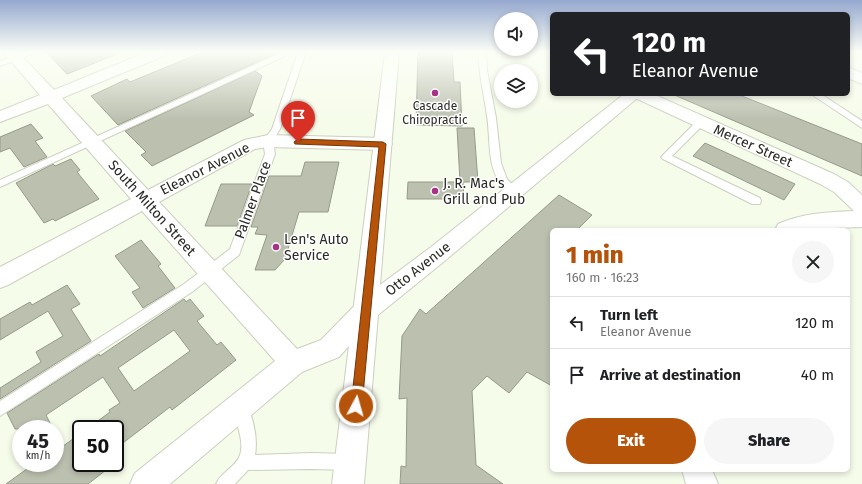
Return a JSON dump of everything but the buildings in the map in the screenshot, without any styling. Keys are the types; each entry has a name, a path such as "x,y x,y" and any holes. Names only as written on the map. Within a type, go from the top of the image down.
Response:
{"street":[{"name":"South Milton Street","path":"30,75 293,363"},
{"path":"0,117 105,75"},
{"path":"349,473 390,75"},
{"name":"Otto Avenue","path":"146,484 293,363 330,349 367,308 439,253 632,96"},
{"name":"Mercer Street","path":"643,96 700,123 827,179 841,187 862,207"},
{"name":"Eleanor Avenue","path":"0,278 250,144 268,141 383,144"},
{"path":"791,228 809,221 862,219"},
{"path":"698,472 702,484"}],"lane":[{"path":"0,184 240,75"},
{"name":"Palmer Place","path":"0,409 181,292 235,252 270,154 268,141 276,130 294,75"},
{"path":"484,75 492,118 496,163 503,181 514,192"},
{"path":"818,96 862,125"},
{"path":"700,123 666,158 756,202"},
{"path":"224,484 245,463 249,453 248,435 241,406"},
{"path":"245,463 311,461 349,473"}],"place":[{"name":"Cascade Chiropractic","path":"435,93"},
{"name":"J. R. Mac's Grill and Pub","path":"435,191"},
{"name":"Len's Auto Service","path":"276,247"}],"route":[{"path":"298,142 383,144 356,406"}]}
